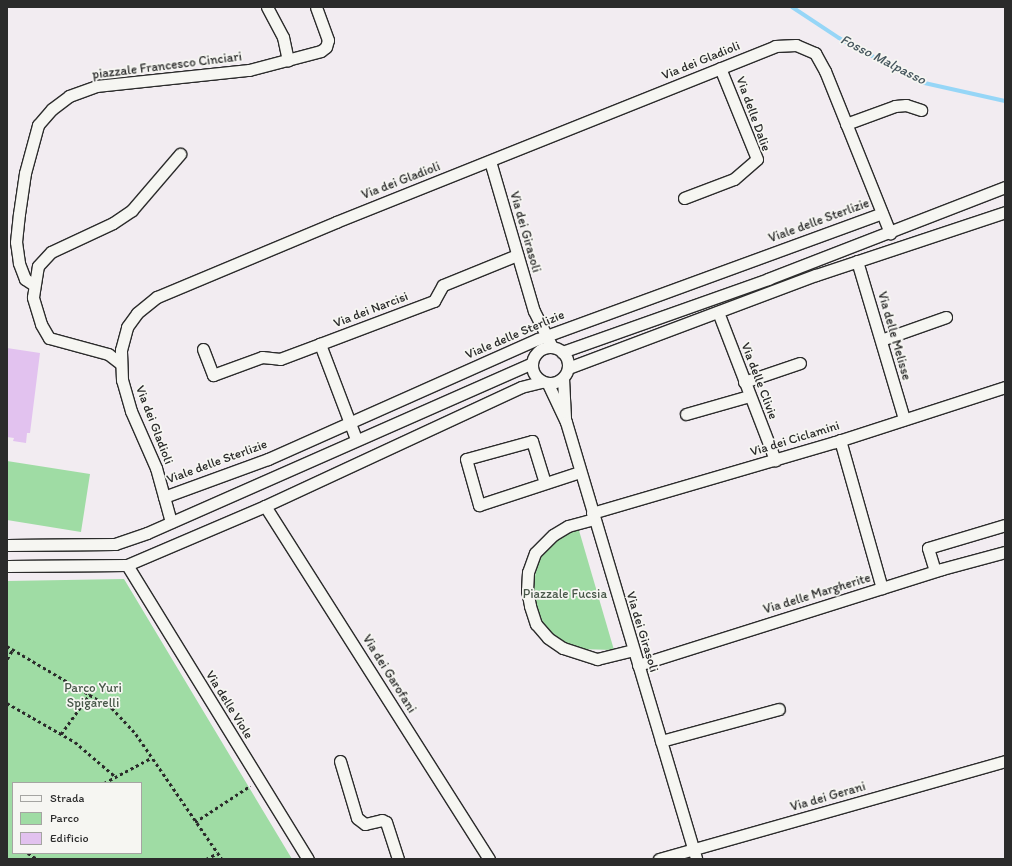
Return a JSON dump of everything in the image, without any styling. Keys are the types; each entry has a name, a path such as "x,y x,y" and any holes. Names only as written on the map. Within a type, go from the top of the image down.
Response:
{"street":[{"path":"267,7 283,37 288,60"},
{"name":"piazzale Francesco Cinciari","path":"34,285 25,279 19,263 16,242 26,173 38,125 52,109 69,96 96,86 250,70 308,56 326,47 328,40 316,7"},
{"name":"Via dei Gladioli","path":"171,522 156,468 131,412 122,380 121,350 127,327 136,313 157,297 720,68 775,46 796,45 815,53 846,124 890,233"},
{"name":"Via delle Dalie","path":"684,198 734,179 757,159 720,68"},
{"path":"846,124 895,106 906,105 921,110"},
{"path":"121,364 108,354 49,338 41,324 33,297 38,266 51,252 113,223 132,210 180,154"},
{"name":"Via dei Girasoli","path":"490,161 541,338 537,352"},
{"path":"562,352 890,233 1005,187"},
{"path":"7,566 127,565 265,506 521,387 544,383 555,383 566,373 718,312 858,261 1005,212"},
{"name":"Viale delle Sterlizie","path":"164,497 268,459 541,338 882,213"},
{"name":"Via dei Narcisi","path":"203,349 213,374 262,356 280,359 434,301 443,285 517,255"},
{"name":"Via delle Melisse","path":"858,261 904,419"},
{"name":"Via delle Clivie","path":"718,312 749,396 775,460"},
{"path":"881,340 946,317"},
{"name":"Via dei Girasoli","path":"541,338 552,347"},
{"path":"320,344 356,440"},
{"path":"7,545 115,544 171,522 531,364 537,352 552,347 562,352 568,360 566,373"},
{"path":"744,382 800,363"},
{"path":"531,364 535,377 544,383"},
{"name":"Via dei Girasoli","path":"566,373 566,422"},
{"name":"Via dei Girasoli","path":"544,383 566,422 694,854"},
{"name":"Via dei Ciclamini","path":"593,516 840,440 1005,387"},
{"path":"686,414 749,396"},
{"path":"840,440 882,588"},
{"path":"545,483 532,441 466,459 479,505 580,472"},
{"name":"Via dei Garofani","path":"265,506 489,859"},
{"path":"593,516 568,526 553,535 534,553 528,572 527,590 530,606 536,624 548,638 563,648 597,658 633,650"},
{"path":"935,571 928,548 1005,525"},
{"name":"Via delle Margherite","path":"638,665 935,571 1005,552"},
{"name":"Via delle Viole","path":"127,565 308,859"},
{"path":"661,741 780,709"},
{"path":"340,761 357,818 365,824 382,820 386,822 398,859"},
{"name":"Via dei Gerani","path":"659,859 694,854 1005,761"}],"path":[{"path":"7,646 112,708 136,734 195,822 222,859"},
{"path":"7,659 13,649"},
{"path":"61,734 90,694"},
{"path":"7,703 75,742 117,778"},
{"path":"107,782 117,778 151,758"},
{"path":"195,822 259,780"},
{"path":"206,859 218,853"}],"green space":[{"path":"7,461 90,474 81,532 7,520"},
{"name":"Piazzale Fucsia","path":"578,527 614,650 579,649 562,643 544,625 534,600 533,584 538,564 544,552 556,539"},
{"name":"Parco Yuri Spigarelli","path":"124,579 292,859 7,859 7,581"}],"building":[{"path":"7,348 40,353 30,433 27,433 26,443 13,441 14,438 7,437"}],"waterway":[{"name":"Fosso Malpasso","path":"792,7 839,38 920,82 1005,101"}]}
